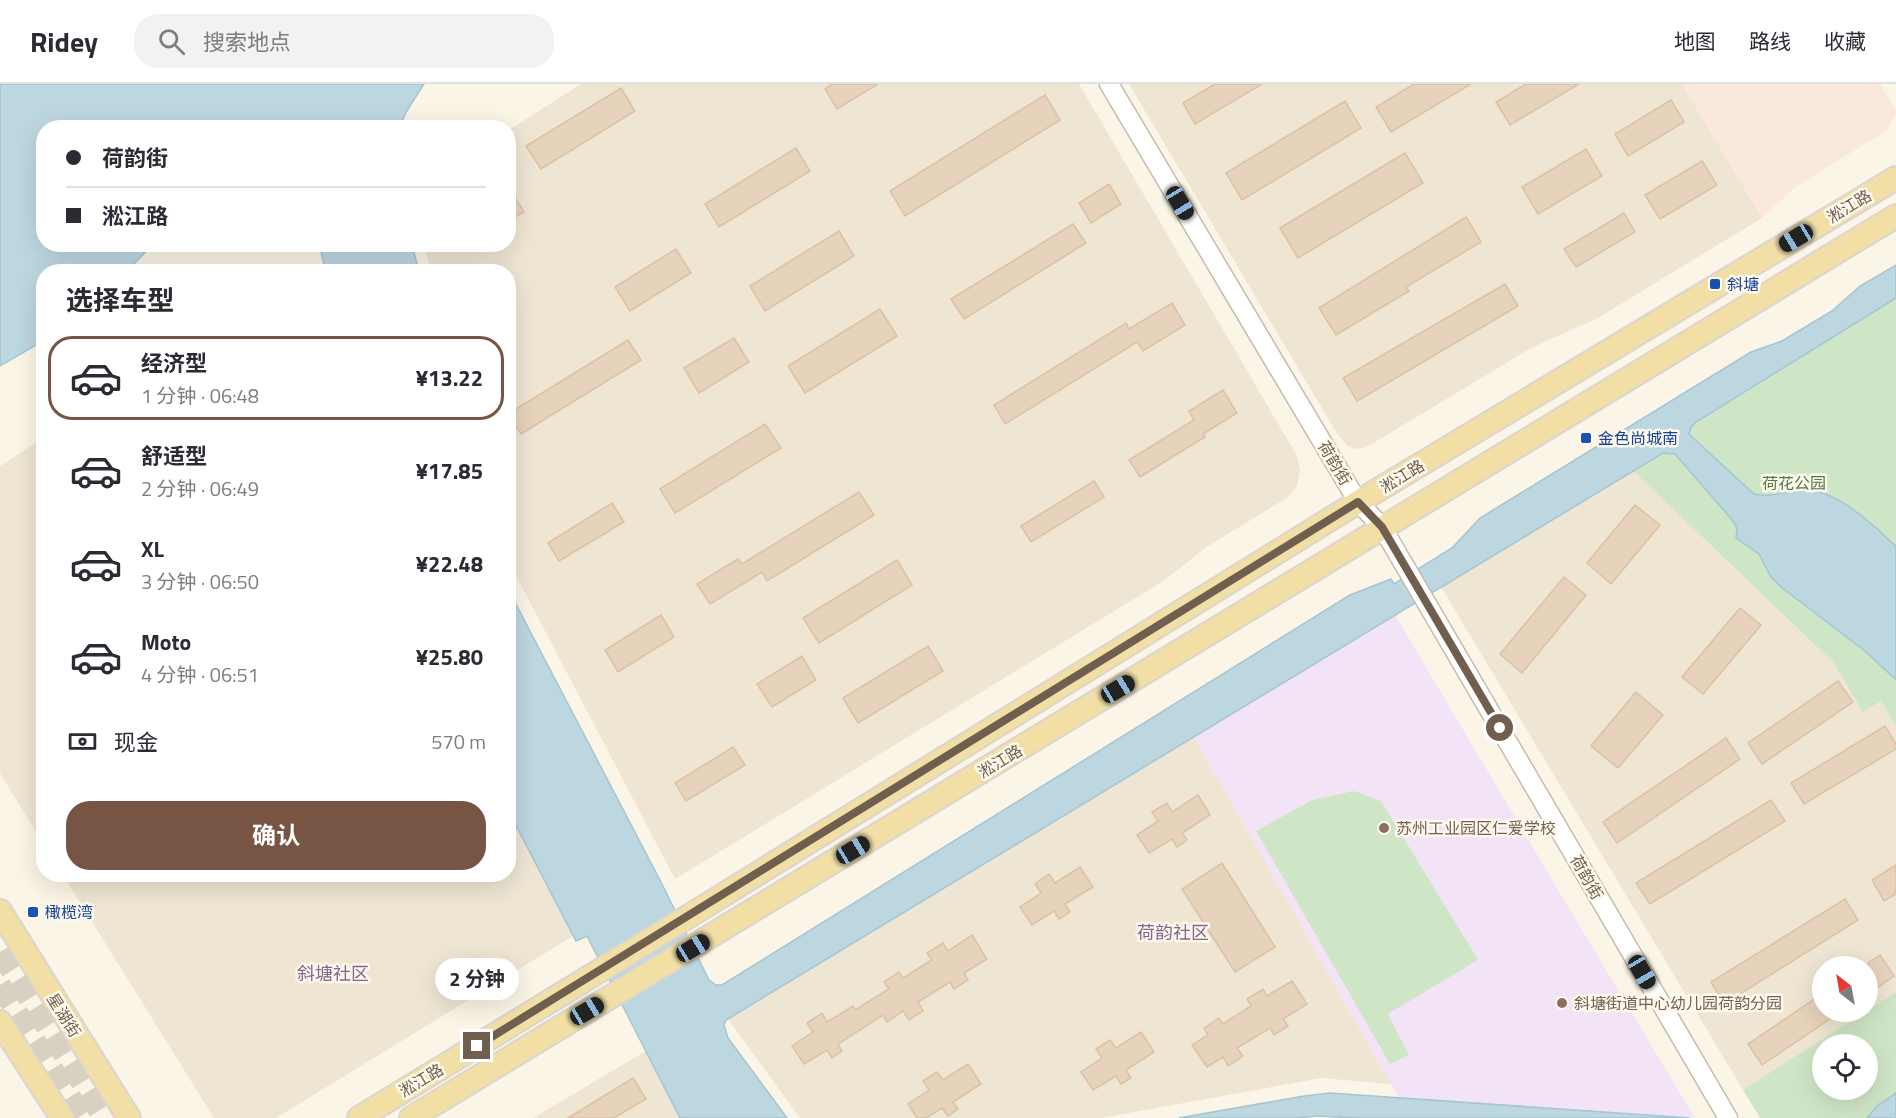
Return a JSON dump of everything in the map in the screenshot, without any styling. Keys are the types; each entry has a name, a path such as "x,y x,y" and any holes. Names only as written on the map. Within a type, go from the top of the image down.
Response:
{"main road":[{"name":"淞江路","path":"359,1118 595,975 1358,502 1896,178"},
{"name":"淞江路","path":"411,1118 1896,216"},
{"name":"星湖街","path":"0,911 129,1118"},
{"path":"0,1023 62,1118"}],"street":[{"name":"荷韵街","path":"1108,84 1358,502 1382,527 1728,1118"}],"shaded area":[{"path":"581,84 1079,84 1297,456 1300,471 1297,486 1288,497 1205,548 1165,580 675,879 516,576 516,264 429,264 426,252 516,252 516,126"},
{"path":"1129,84 1682,84 1762,218 1596,319 1531,348 1375,442 1355,449 1348,446 1338,435"},
{"path":"1682,84 1880,84 1896,110 1896,114 1887,130 1794,188 1762,218"},
{"path":"36,443 36,832 0,773 0,466"},
{"path":"1633,471 1833,662 1863,711 1881,701 1896,726 1896,992 1878,1004 1878,956 1812,956 1812,1022 1850,1022 1831,1034 1812,1034 1812,1046 1743,1090 1441,587"},
{"name":"苏州工业园区仁爱学校","path":"1395,615 1695,1118 1399,1098 1194,737"},
{"path":"1194,737 1391,1084 1321,1078 1101,1118 800,1118 728,1019"},
{"path":"516,826 573,936 276,1118 214,1118 67,882 516,882"},
{"path":"646,1051 680,1118 533,1118"}],"green space":[{"name":"荷花公园","path":"1896,298 1896,726 1881,701 1863,712 1833,662 1633,471 1690,436 1691,427 1696,422"},
{"path":"1354,791 1381,801 1478,960 1388,1014 1409,1055 1390,1064 1256,831 1312,800"},
{"path":"1896,992 1896,1118 1760,1118 1743,1090 1812,1046 1812,1100 1878,1100 1878,1034 1830,1034 1849,1022 1878,1022 1878,1004"}],"water":[{"path":"0,84 424,84 403,120 36,120 36,252 145,252 134,264 36,264 36,345 0,366"},
{"path":"321,252 414,252 417,264 324,264"},
{"path":"1896,265 1896,298 1696,422 1689,434 1754,494 1768,495 1810,490 1828,495 1853,509 1896,546 1896,680 1865,651 1781,587 1771,577 1759,554 1736,538 1737,529 1733,521 1675,454 1663,453 726,1020 724,1025 728,1038 787,1118 680,1118 587,936 576,941 516,825 516,604 662,884 709,980 716,985 722,985 1350,595 1391,579 1394,584 1452,548 1480,518 1751,352 1782,341 1832,311 1860,286"},
{"path":"1330,1093 1690,1118 1355,1118 1318,1116 1179,1118"},
{"path":"1896,1093 1896,1118 1867,1118 1877,1106"}],"building":[{"path":"832,84 878,84 837,109 825,89"},
{"path":"1215,84 1262,84 1195,124 1183,103"},
{"path":"1414,84 1471,84 1391,132 1376,107"},
{"path":"1526,84 1579,84 1510,125 1496,102"},
{"path":"621,88 635,111 541,169 526,146"},
{"path":"1045,95 1060,120 905,216 890,191"},
{"path":"1671,100 1684,122 1628,156 1615,134"},
{"path":"1345,101 1361,128 1242,200 1226,173"},
{"path":"796,148 810,171 719,227 705,204"},
{"path":"1586,149 1602,176 1538,214 1522,187"},
{"path":"1405,153 1423,183 1298,258 1280,228"},
{"path":"1702,161 1717,185 1660,219 1645,195"},
{"path":"1109,184 1121,204 1091,223 1079,203"},
{"path":"516,199 524,212 516,216"},
{"path":"1624,213 1635,232 1576,267 1564,249"},
{"path":"1466,217 1481,242 1406,287 1409,291 1336,335 1319,308"},
{"path":"1073,224 1086,243 964,319 951,299"},
{"path":"839,231 854,256 765,311 750,286"},
{"path":"676,249 691,273 630,311 615,287"},
{"path":"1505,284 1518,306 1357,401 1343,378"},
{"path":"1172,303 1185,325 1143,351 1137,342 1005,424 994,405 1126,323 1129,329"},
{"path":"880,309 897,336 805,393 788,366"},
{"path":"734,338 749,362 699,393 684,368"},
{"path":"628,340 641,360 521,434 516,426 516,409"},
{"path":"1223,390 1237,413 1203,434 1205,437 1140,477 1129,460 1194,420 1189,411"},
{"path":"765,424 781,448 675,513 660,489"},
{"path":"1094,481 1104,497 1031,542 1021,526"},
{"path":"859,492 874,515 767,581 762,572 710,604 697,584 738,559 742,564"},
{"path":"612,503 624,522 559,561 548,543"},
{"path":"1635,505 1660,525 1611,584 1587,563"},
{"path":"897,560 912,585 819,643 803,618"},
{"path":"1564,577 1586,595 1522,673 1500,654"},
{"path":"1740,608 1761,625 1703,694 1682,677"},
{"path":"661,615 674,637 618,672 605,650"},
{"path":"928,646 943,671 858,723 843,698"},
{"path":"802,656 816,680 772,707 757,684"},
{"path":"1838,681 1853,702 1762,764 1748,743"},
{"path":"1636,692 1663,715 1618,768 1591,746"},
{"path":"1885,726 1896,744 1896,749 1804,804 1791,783"},
{"path":"1726,738 1740,759 1617,843 1603,822"},
{"path":"733,747 745,765 686,801 675,783"},
{"path":"1198,795 1210,815 1182,833 1187,840 1177,847 1172,839 1149,853 1137,835 1158,821 1152,812 1167,803 1172,812"},
{"path":"1771,800 1785,821 1650,904 1636,883"},
{"path":"1222,863 1275,947 1235,972 1182,889"},
{"path":"1896,865 1896,894 1884,901 1872,880"},
{"path":"1080,867 1093,887 1065,904 1070,912 1059,919 1054,911 1032,925 1020,907 1041,893 1035,884 1049,874 1055,883"},
{"path":"1845,899 1858,920 1724,1004 1711,982"},
{"path":"972,935 987,959 964,973 968,980 954,989 950,982 918,1002 923,1011 909,1020 903,1011 887,1022 883,1015 838,1044 842,1051 832,1058 827,1050 804,1064 792,1046 813,1032 807,1023 822,1013 827,1022 853,1006 855,1010 889,989 884,982 899,972 903,978 932,960 927,953 943,943 948,951"},
{"path":"1880,955 1894,976 1878,987 1878,956"},
{"path":"1292,981 1307,1004 1283,1019 1288,1026 1274,1035 1270,1028 1237,1048 1243,1056 1228,1066 1223,1057 1207,1067 1192,1045 1208,1035 1204,1028 1219,1018 1223,1024 1251,1006 1247,999 1263,989 1267,996"},
{"path":"1812,1001 1812,1022 1826,1022 1762,1065 1748,1044"},
{"path":"1141,1032 1154,1052 1126,1070 1131,1078 1121,1084 1116,1076 1093,1090 1081,1072 1102,1058 1096,1049 1110,1040 1116,1048"},
{"path":"968,1064 981,1084 953,1102 958,1109 948,1116 942,1108 926,1118 917,1118 908,1104 929,1090 923,1081 937,1072 943,1080"},
{"path":"633,1078 646,1099 614,1118 568,1118"}],"tunnel":[{"path":"0,952 104,1118"},
{"path":"0,985 83,1118"}],"place":[{"name":"斜塘","path":"1715,284"},
{"name":"金色尚城南","path":"1586,438"},
{"name":"苏州工业园区仁爱学校","path":"1384,828"},
{"name":"橄榄湾","path":"33,912"},
{"name":"斜塘街道中心幼儿园荷韵分园","path":"1562,1003"}],"district":[{"name":"荷韵社区","path":"1173,933"},
{"name":"斜塘社区","path":"333,974"}],"route":[{"path":"477,1046 1358,502 1382,527 1500,728"}]}
